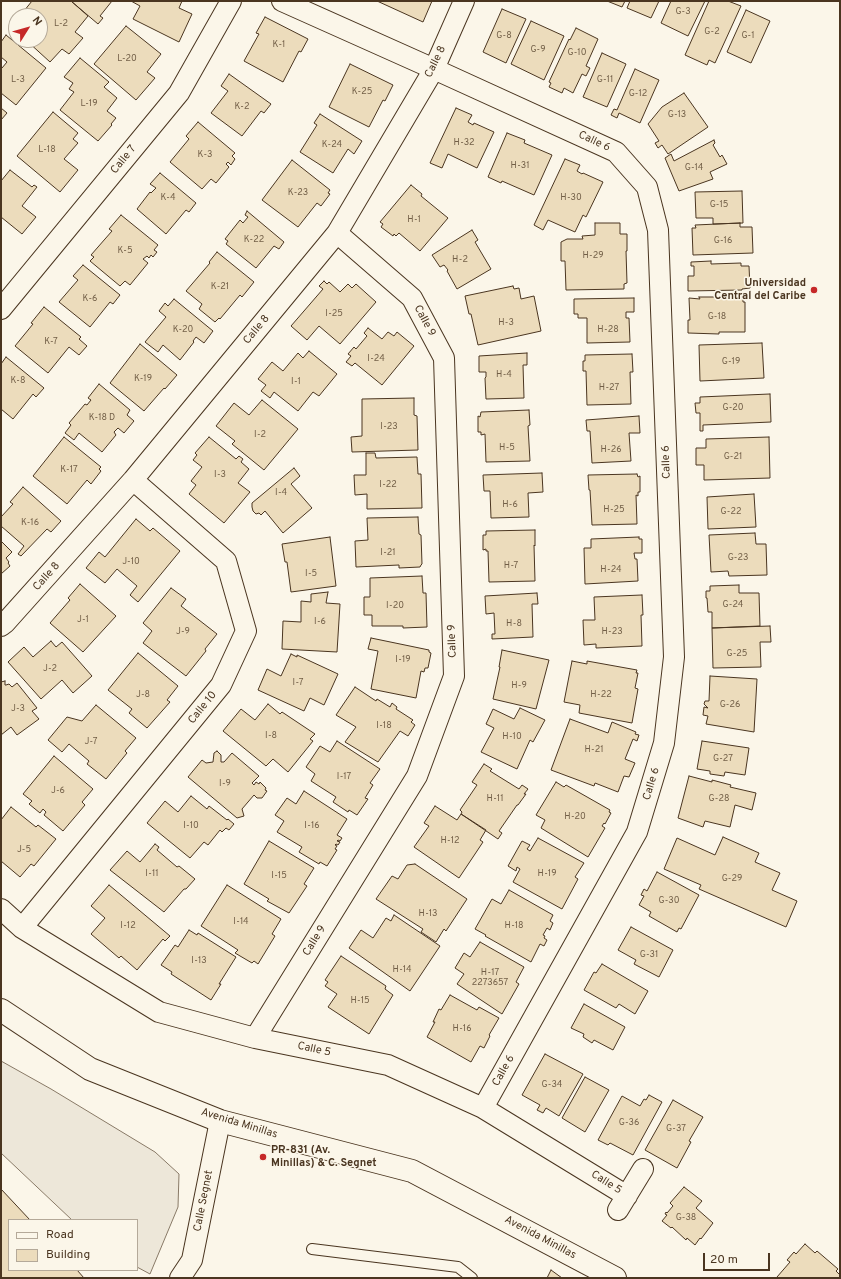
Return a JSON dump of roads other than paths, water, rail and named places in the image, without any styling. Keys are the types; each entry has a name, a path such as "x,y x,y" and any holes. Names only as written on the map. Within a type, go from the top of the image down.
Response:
{"main road":[{"name":"Avenida Minillas","path":"1,1010 90,1069 220,1121 412,1171 615,1278"}],"street":[{"name":"Calle 7","path":"1,309 179,93 231,1"},
{"name":"Calle 6","path":"282,1 616,152 647,187 658,230 674,657 664,744 637,832 483,1108"},
{"name":"Calle 8","path":"1,626 5,624 133,480 337,233 434,69 464,1"},
{"name":"Calle 9","path":"255,1038 416,776 454,676 444,358 412,298 337,233"},
{"name":"Calle 10","path":"22,928 221,685 246,631 226,561 133,480"},
{"name":"Calle 5","path":"1,909 22,928 159,1012 255,1038 388,1065 483,1108 622,1203 643,1169"},
{"name":"Calle Segnet","path":"180,1278 192,1260 220,1121"}],"lane":[{"path":"312,1249 458,1267 472,1278"}],"place":[{"name":"Universidad Central del Caribe","path":"814,290"},
{"name":"PR-831 (Av. Minillas) & C. Segnet","path":"263,1157"}]}
